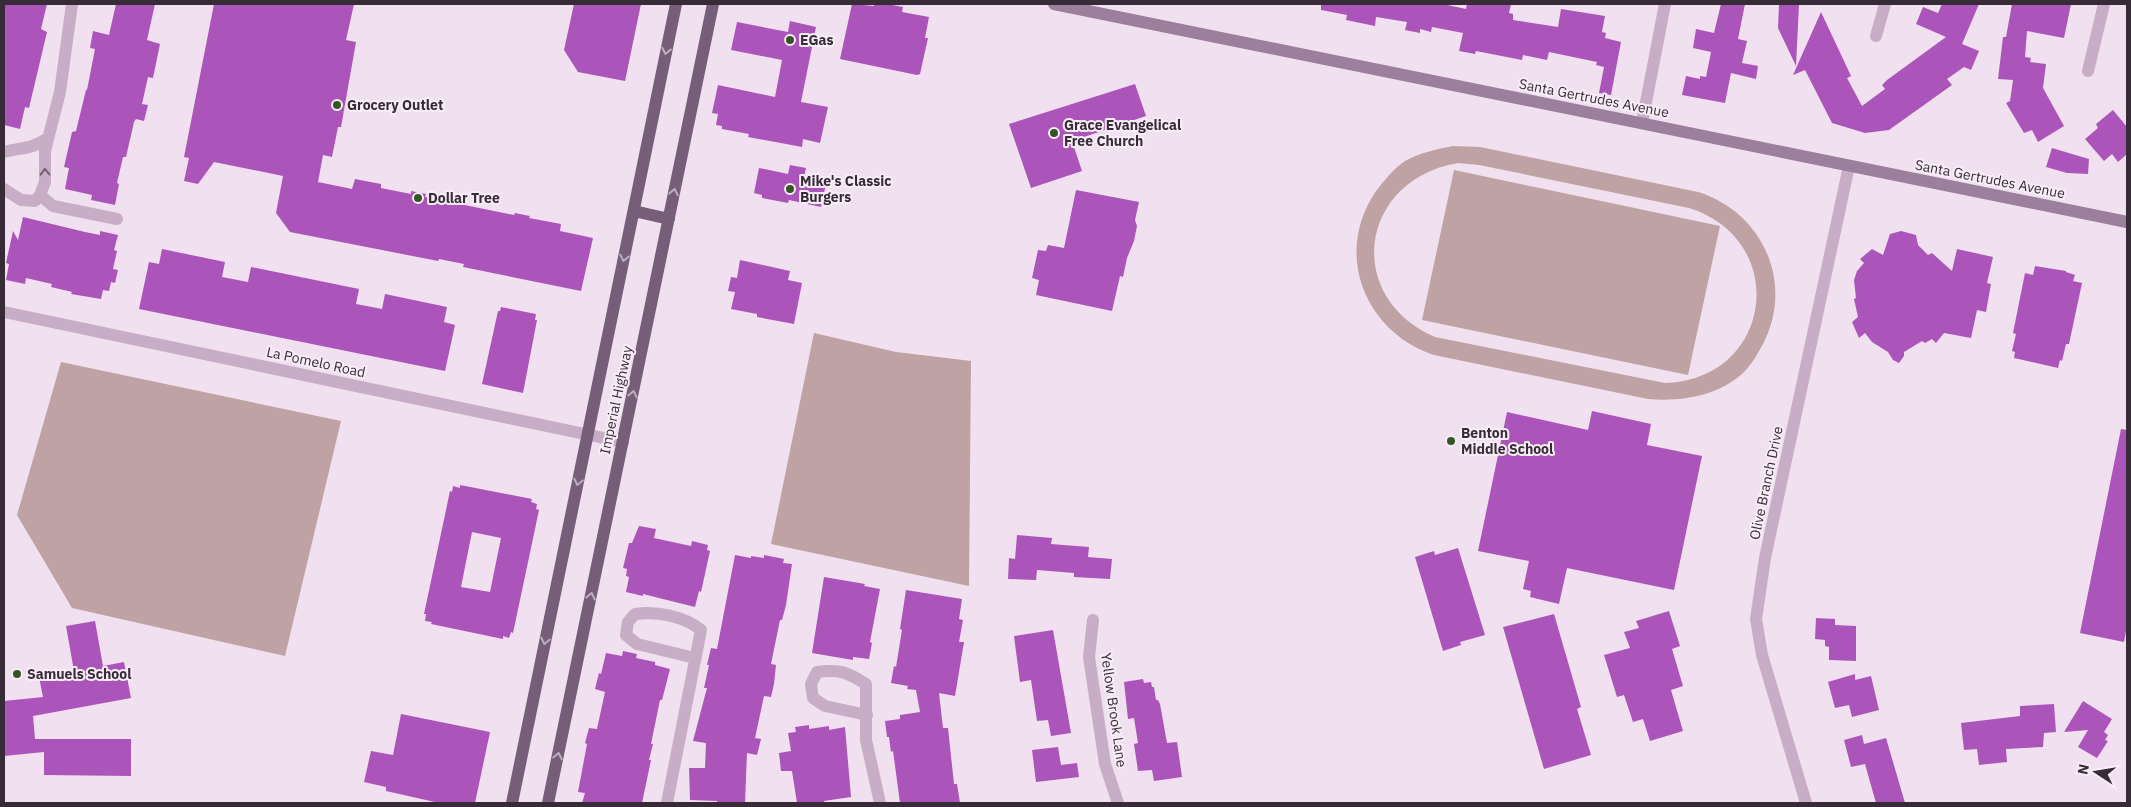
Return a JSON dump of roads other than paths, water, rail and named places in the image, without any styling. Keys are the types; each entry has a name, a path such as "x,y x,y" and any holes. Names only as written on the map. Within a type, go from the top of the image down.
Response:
{"main road":[{"name":"Imperial Highway","path":"512,803 676,4"},
{"name":"Imperial Highway","path":"548,803 713,4"},
{"name":"Santa Gertrudes Avenue","path":"1054,4 2127,222"},
{"path":"634,211 669,219"}],"street":[{"path":"4,189 21,200 34,201 40,195 45,182 45,151 60,92 72,4"},
{"path":"1642,123 1665,4"},
{"path":"1876,36 1885,4"},
{"path":"2088,71 2104,4"},
{"path":"4,152 18,151 36,146 48,138"},
{"name":"Olive Branch Drive","path":"1806,803 1762,654 1756,619 1765,558 1849,166"},
{"path":"40,195 53,206 117,219"},
{"name":"La Pomelo Road","path":"4,312 623,442"},
{"path":"667,803 701,630 690,621 648,612 635,614 628,622 626,635 637,644 694,658"},
{"name":"Yellow Brook Lane","path":"1093,620 1089,657 1105,764 1118,803"},
{"path":"867,715 825,706 814,698 811,684 817,672 836,670 866,684 867,715 866,740 880,803"}],"place":[{"name":"EGas","path":"790,40"},
{"name":"Grocery Outlet","path":"337,105"},
{"name":"Grace Evangelical Free Church","path":"1054,133"},
{"name":"Mike's Classic Burgers","path":"790,189"},
{"name":"Dollar Tree","path":"418,198"},
{"name":"Benton Middle School","path":"1451,441"},
{"name":"Samuels School","path":"17,674"}]}
